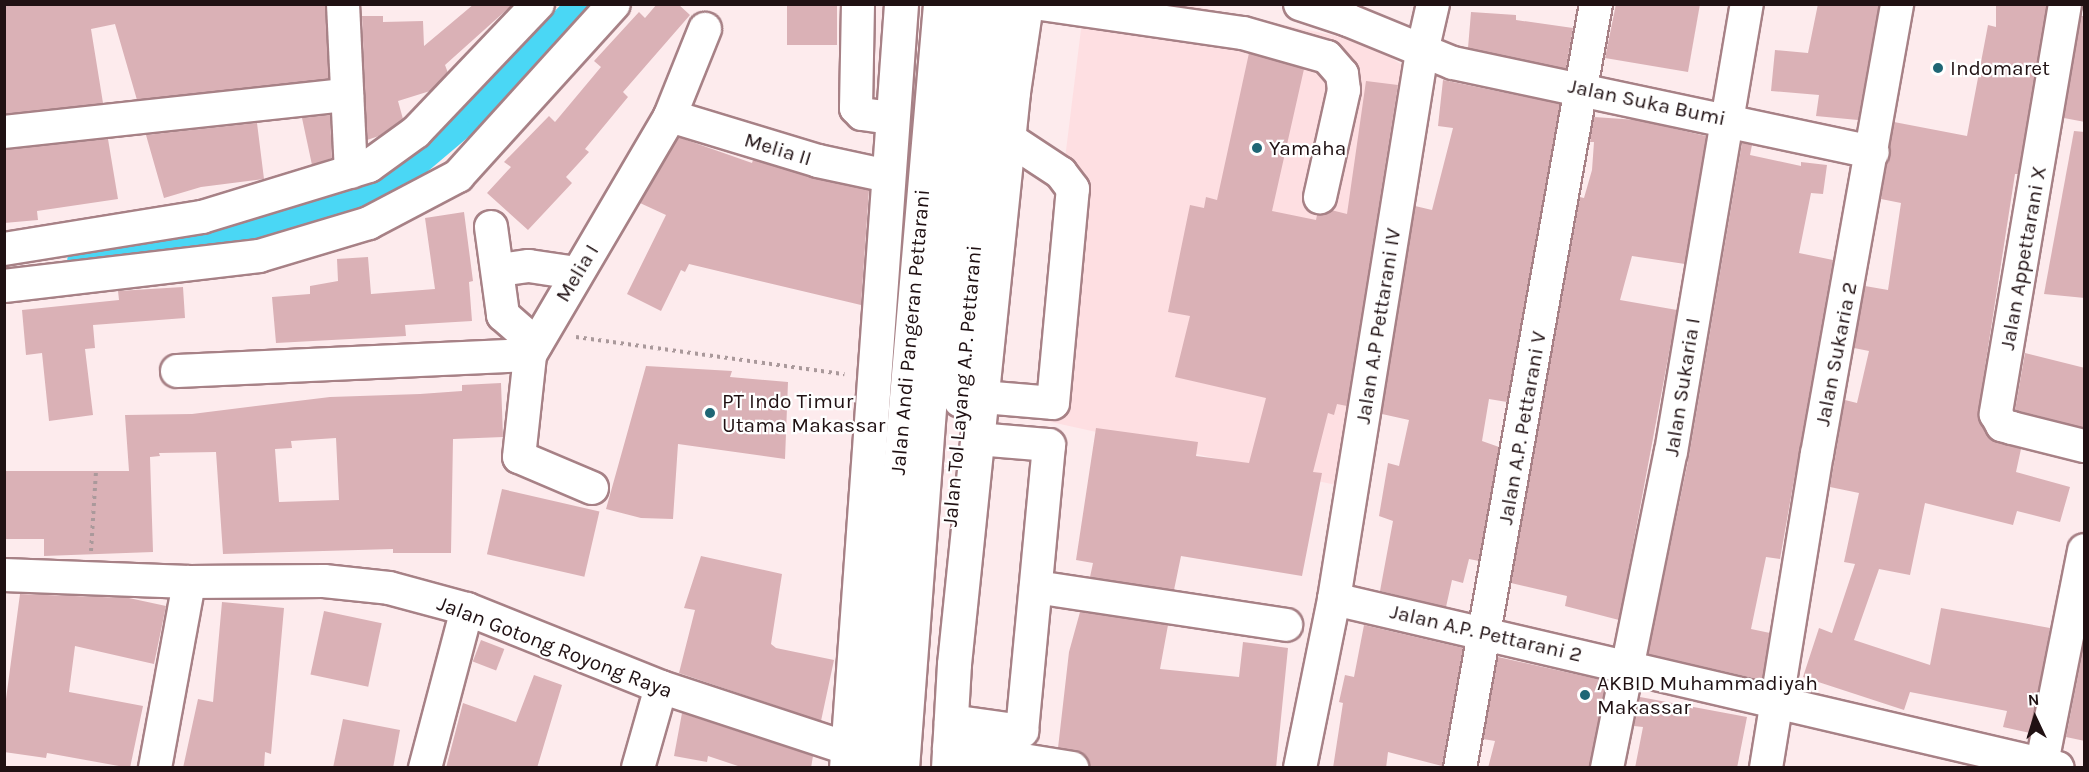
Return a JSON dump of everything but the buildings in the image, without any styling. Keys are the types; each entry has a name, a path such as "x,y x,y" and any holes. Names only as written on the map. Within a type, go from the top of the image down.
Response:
{"highway":[{"name":"Jalan Andi Pangeran Pettarani","path":"858,760 872,378 901,4"},
{"path":"858,760 921,4"},
{"name":"Jalan Andi Pangeran Pettarani","path":"858,760 939,4"},
{"name":"Jalan Tol Layang A.P. Pettarani","path":"902,768 934,346 969,4"},
{"name":"Jalan Tol Layang A.P. Pettarani","path":"945,751 967,306 998,4"},
{"path":"945,751 1008,138 1026,4"}],"street":[{"path":"343,4 351,172"},
{"path":"4,286 259,256 369,223 458,176 614,4"},
{"path":"858,4 856,108 862,114 892,118"},
{"path":"1041,4 1243,33 1327,57 1342,75 1344,90 1320,197"},
{"name":"Jalan Suka Bumi","path":"1300,4 1348,20 1422,52 1485,71 1725,118 1873,152"},
{"name":"Jalan A.P Pettarani IV","path":"1300,768 1334,599 1422,52 1433,4"},
{"name":"Jalan A.P. Pettarani V","path":"1460,768 1596,4"},
{"name":"Jalan Sukaria I","path":"1608,768 1671,452 1725,118 1747,4"},
{"name":"Jalan Sukaria 2","path":"1766,768 1817,454 1898,4"},
{"name":"Jalan Appettarani X","path":"2065,4 1996,414 2002,424 2012,429 2085,446"},
{"path":"4,249 202,217 369,166 416,132 530,8"},
{"name":"Melia I","path":"592,488 519,457 536,344 670,116 705,29"},
{"path":"4,132 347,95"},
{"name":"Melia II","path":"670,116 818,161 888,176"},
{"path":"982,397 1053,403 1056,380 1073,189 1061,173 1008,138"},
{"path":"491,227 500,270 503,315 536,344"},
{"path":"500,270 529,266 576,273"},
{"path":"177,371 536,344"},
{"path":"945,751 1022,730 1049,445 978,439"},
{"path":"2047,766 2085,550"},
{"name":"Jalan Gotong Royong Raya","path":"4,575 189,582 355,582 467,609 661,687 858,760"},
{"path":"155,768 189,582"},
{"path":"1035,587 1286,626"},
{"name":"Jalan A.P. Pettarani 2","path":"1334,599 1485,632 1777,704 2047,766"},
{"path":"425,768 467,609"},
{"path":"638,768 661,687"},
{"path":"945,751 1072,768"}],"path":[{"path":"536,344 872,378"},
{"path":"89,578 96,471"}],"shaded area":[{"path":"1084,5 1189,5 1369,43 1405,67 1345,487 1033,418"}],"waterway":[{"path":"82,262 179,249 304,216 393,181 477,110 583,4"}],"place":[{"name":"Indomaret","path":"1938,68"},
{"name":"Yamaha","path":"1257,148"},
{"name":"PT Indo Timur Utama Makassar","path":"710,413"},
{"name":"AKBID Muhammadiyah Makassar","path":"1585,695"}]}
